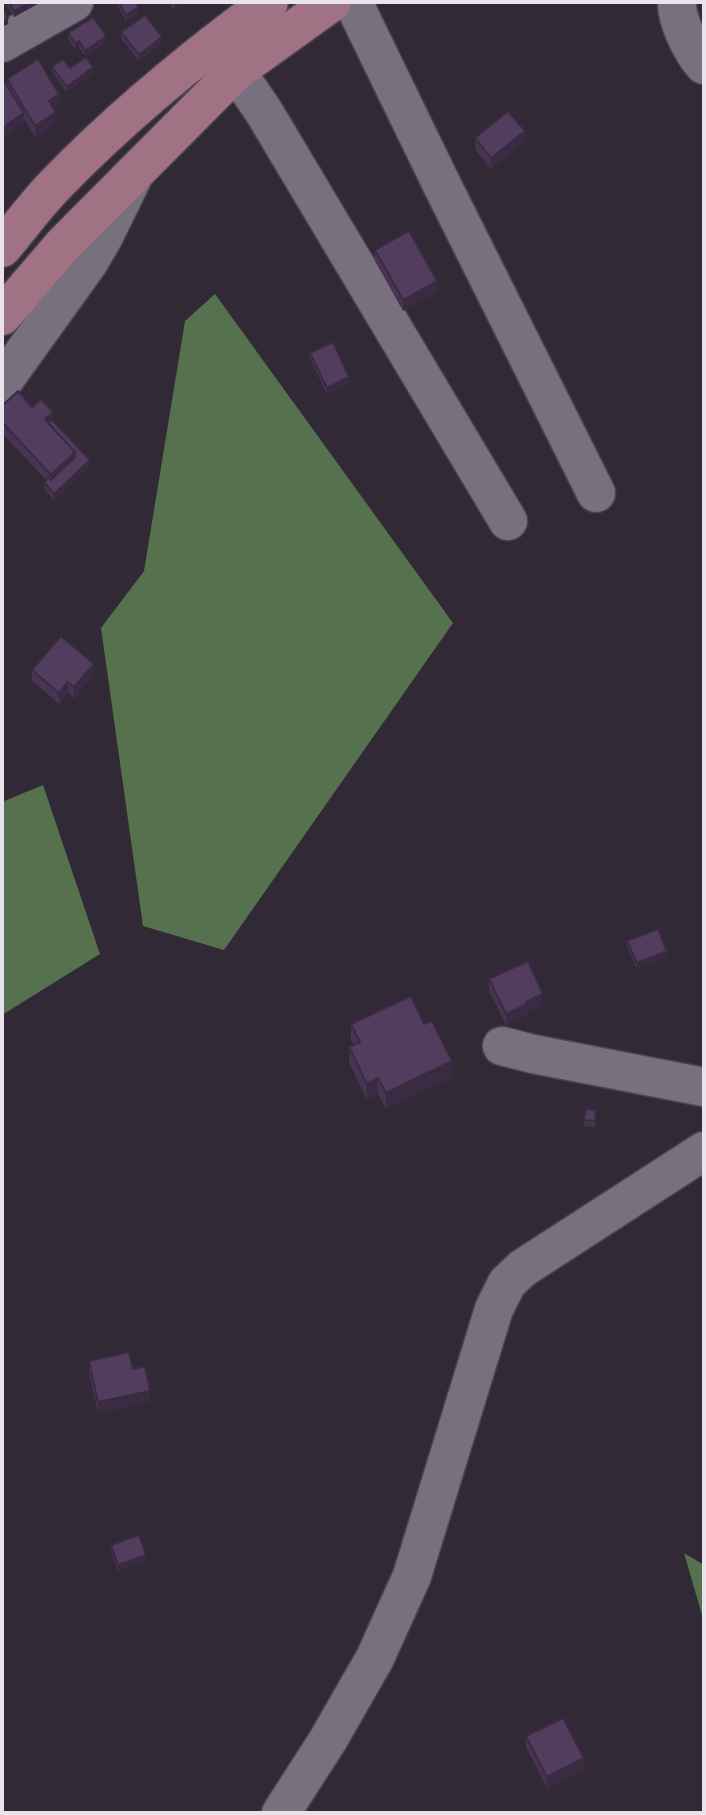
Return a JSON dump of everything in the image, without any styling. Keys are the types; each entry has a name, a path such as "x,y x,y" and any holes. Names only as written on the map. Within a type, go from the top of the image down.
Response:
{"main road":[{"path":"2,248 56,184 157,89 269,2"},
{"path":"2,316 62,246 236,71 332,2"}],"street":[{"path":"2,43 74,2"},
{"path":"353,2 596,494"},
{"path":"677,2 685,32 704,65"},
{"path":"236,71 264,112 508,521"},
{"path":"2,383 89,262 137,169"},
{"path":"2,215 56,184"},
{"path":"502,1046 704,1087"},
{"path":"282,1813 375,1658 412,1576 495,1309 507,1283 523,1268 704,1151"}],"green space":[{"path":"215,294 453,623 224,950 143,926 101,628 144,571 185,321"},
{"path":"43,785 100,954 2,1015 2,802"},
{"path":"684,1553 704,1565 704,1622"}],"building":[{"path":"9,2 30,2 14,11"},
{"path":"118,2 135,2 139,7 126,15"},
{"path":"2,5 8,18 2,22"},
{"path":"145,15 162,37 139,55 121,32"},
{"path":"93,17 106,36 85,51 79,41 75,43 68,33"},
{"path":"86,57 93,67 67,87 52,67 63,59 70,68"},
{"path":"38,59 59,94 49,101 56,112 35,126 7,79"},
{"path":"2,78 24,113 2,128"},
{"path":"508,111 525,131 491,158 475,138"},
{"path":"409,231 437,281 403,300 375,250"},
{"path":"333,342 349,377 327,388 310,353"},
{"path":"18,391 32,407 41,399 53,412 45,419 75,452 51,475 2,422 2,406"},
{"path":"51,419 90,460 54,494 44,482 49,477 51,480 75,457 75,452 47,422"},
{"path":"61,636 94,664 74,687 68,682 59,693 32,670"},
{"path":"658,929 667,951 637,963 627,941"},
{"path":"528,961 543,994 506,1014 489,979"},
{"path":"411,996 424,1024 432,1021 452,1061 386,1093 378,1078 367,1084 349,1047 360,1042 351,1024"},
{"path":"586,1109 596,1110 595,1121 584,1120"},
{"path":"129,1352 133,1369 145,1366 150,1391 98,1402 89,1361"},
{"path":"139,1535 146,1555 118,1565 111,1545"},
{"path":"563,1718 584,1758 547,1777 526,1736"}]}
